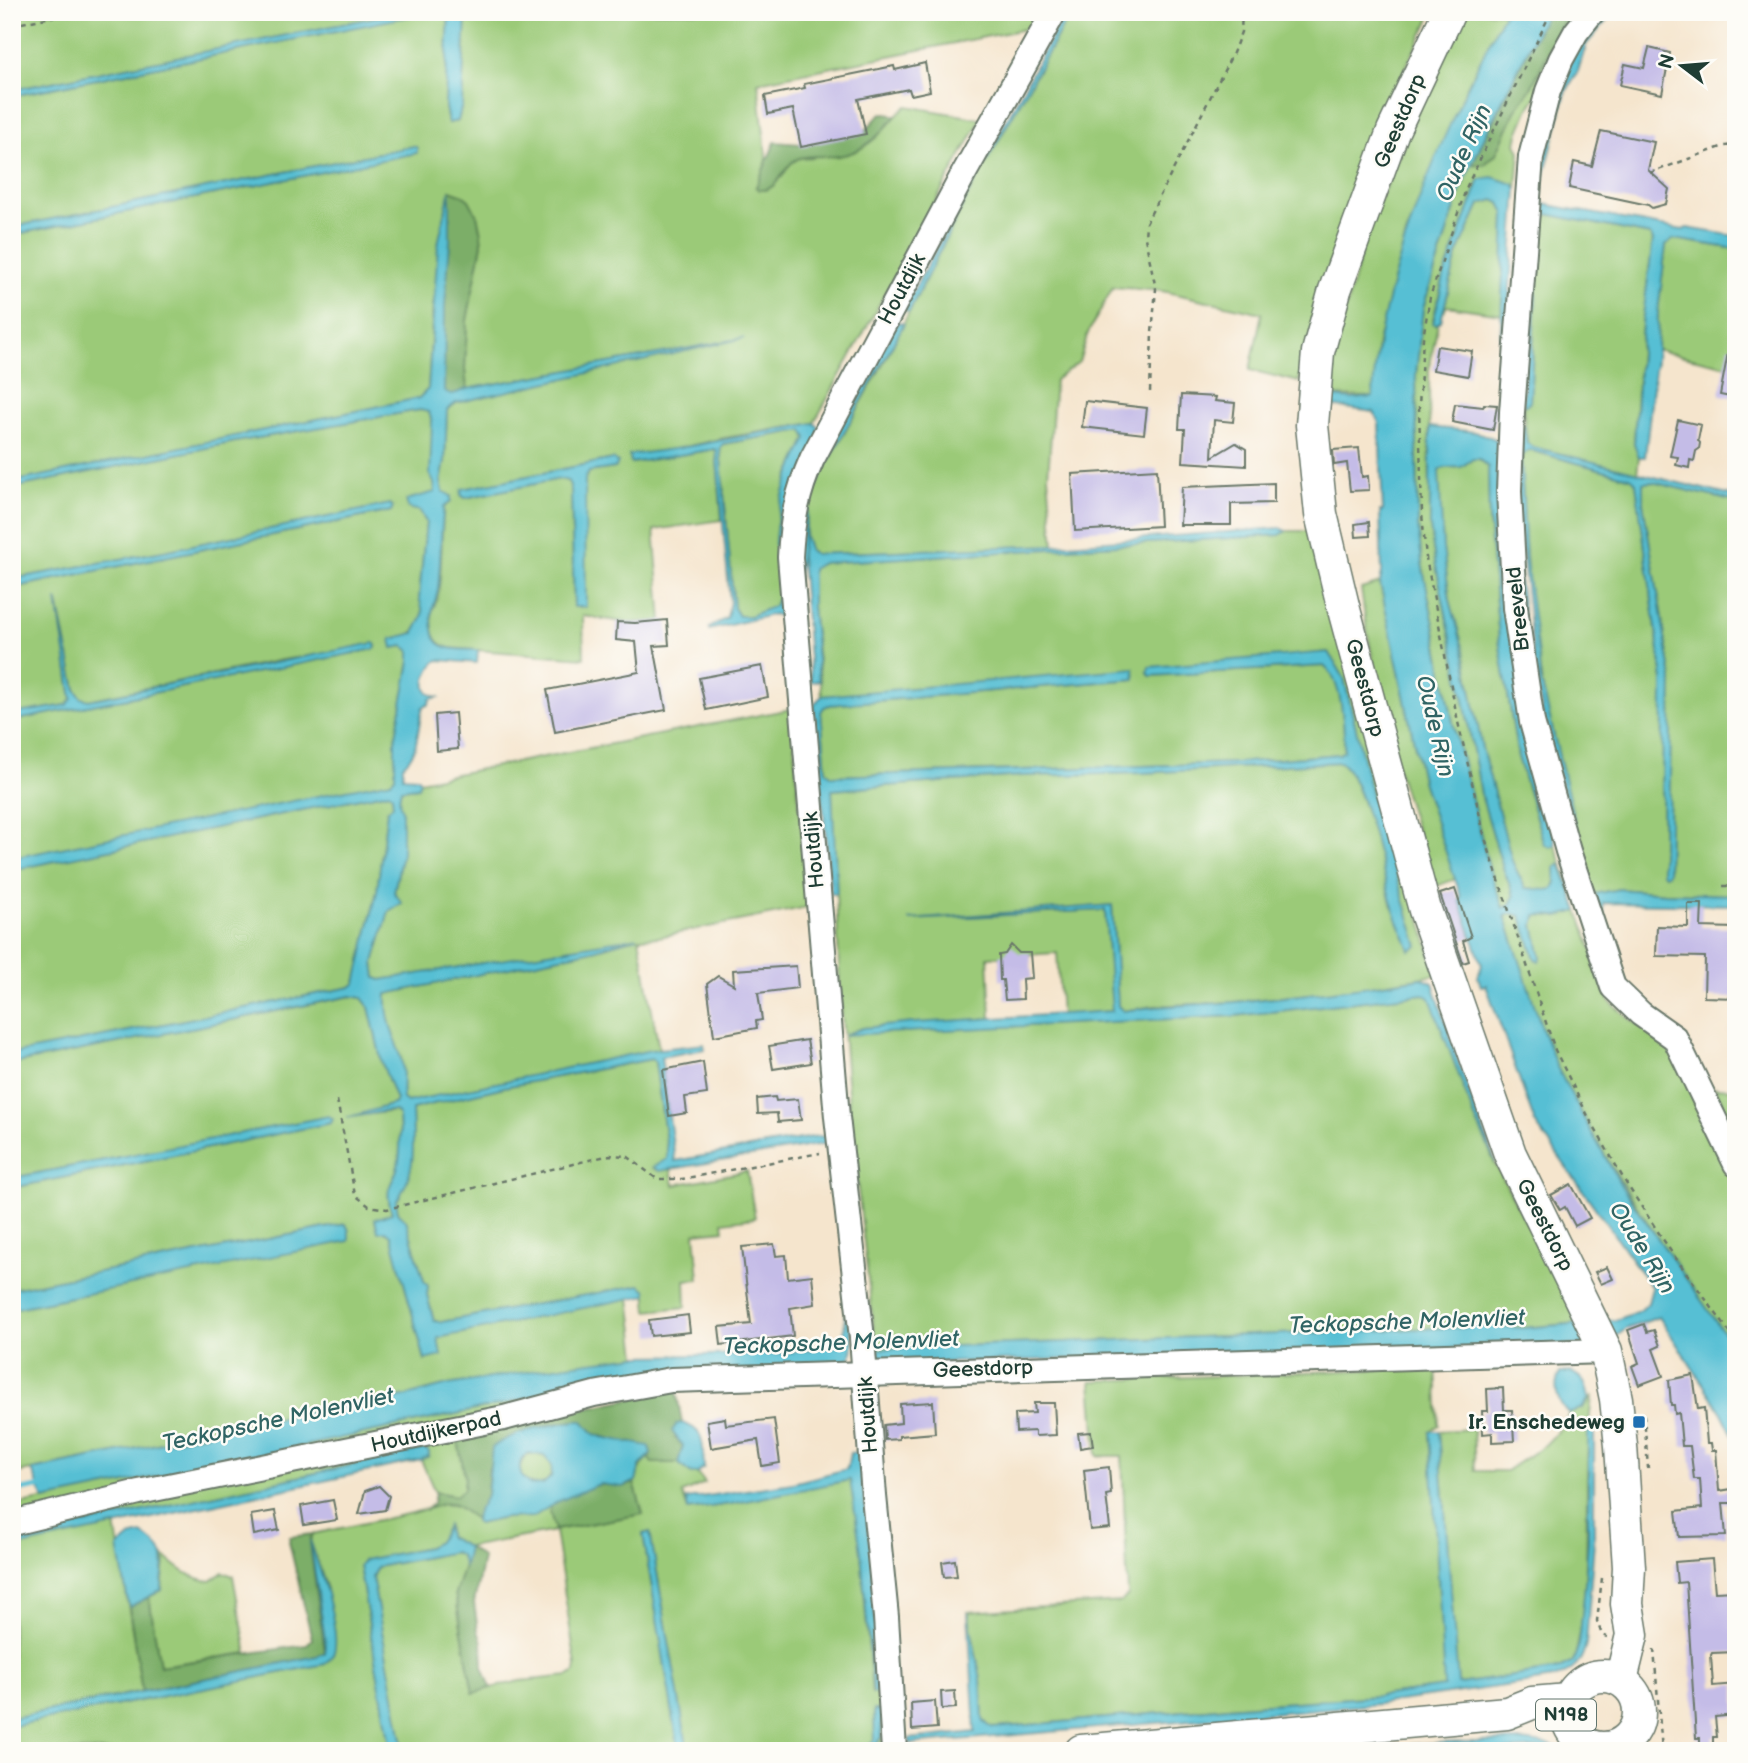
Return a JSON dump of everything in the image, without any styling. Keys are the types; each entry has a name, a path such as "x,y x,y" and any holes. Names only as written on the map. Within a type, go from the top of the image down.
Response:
{"main road":[{"name":"Geestdorp","path":"1450,12 1393,131 1335,290 1318,352 1312,425 1320,501 1343,606 1425,910 1510,1154 1604,1347 1616,1399 1629,1567 1627,1604 1612,1639 1611,1678"},
{"name":"N198","path":"1593,1677 1611,1678 1630,1687 1639,1708 1639,1720 1618,1747 1585,1744 1577,1738 1567,1710 1578,1685 1593,1677"},
{"path":"1081,1751 1507,1713 1533,1720 1567,1710"}],"street":[{"name":"Houtdijk","path":"894,1751 886,1617 841,1149 791,571 792,521 800,485 813,459 963,175 1054,12"},
{"name":"Breeveld","path":"1592,12 1576,32 1561,60 1542,113 1531,157 1508,491 1515,608 1532,722 1567,851 1613,987 1641,1014 1675,1038 1736,1164"},
{"name":"Geestdorp","path":"863,1358 1604,1347"},
{"name":"Houtdijkerpad","path":"12,1523 139,1492 504,1418 594,1394 645,1384 863,1358"}],"path":[{"path":"12,25 75,12"},
{"path":"1150,392 1156,289 1145,238 1146,223 1233,53 1241,32 1242,12"},
{"path":"1551,12 1467,186 1430,297 1419,374 1422,514 1426,558 1475,799 1506,906 1550,1038 1590,1120 1647,1216 1736,1341"},
{"path":"1650,173 1724,146 1736,145"},
{"path":"1723,886 1736,886"},
{"path":"337,1100 355,1195 369,1206 387,1209 610,1155 627,1156 643,1171 657,1179 682,1179 841,1149"},
{"path":"1654,1648 1662,1751"}],"green space":[{"path":"12,12 402,12 12,90"},
{"path":"410,12 449,12 445,107 448,123 458,121 462,104 466,12 1039,12 1030,28 758,82 767,161 756,187 782,177 790,164 799,158 814,157 896,116 907,106 981,119 814,423 724,438 631,463 716,449 722,520 654,530 662,621 630,623 583,616 584,658 449,648 436,638 432,610 440,577 444,507 451,502 443,491 441,482 445,461 447,410 456,403 718,343 467,389 467,320 482,244 477,215 433,304 428,389 419,398 12,482 12,235 416,153 417,148 414,146 12,227 12,96 410,16","holes":["613,459 615,468 589,472 585,479 585,607 574,607 571,489 568,481 560,479 465,498 461,495 463,489"]},
{"path":"1071,12 1433,12 1384,113 1358,178 1325,279 1299,382 1250,370 1262,313 1162,291 1113,287 1088,333 1079,362 1055,380 1048,476 1054,545 815,554 809,550 805,536 808,506 822,473 884,362 970,191"},
{"path":"1459,12 1505,12 1465,91 1406,235 1378,342 1373,397 1322,396 1367,231"},
{"path":"1547,12 1568,12 1530,90 1516,109 1496,154 1484,165 1472,164"},
{"path":"1568,12 1586,12 1528,110 1518,134 1516,143 1520,152 1517,189 1480,179 1444,276 1433,319 1438,323 1429,370 1430,527 1481,794 1514,896 1510,906 1503,908 1490,872 1454,728 1422,563 1418,525 1416,375 1423,308 1462,186 1472,164 1484,165 1496,154 1516,109 1530,90"},
{"path":"881,113 896,116 864,147 839,156 800,158 789,165 772,187 759,190 756,187 775,142 801,144 866,130"},
{"path":"450,190 469,200 477,215 482,244 467,320 467,389 451,395 444,391"},
{"path":"1494,200 1500,203 1505,213 1502,314 1447,306 1443,313 1457,255 1480,204"},
{"path":"1547,214 1650,235 1653,240 1642,324 1637,392 1634,444 1639,457 1637,473 1532,447 1527,443 1523,405 1530,402 1540,220"},
{"path":"1674,239 1736,249 1736,368 1657,350 1658,312 1666,245"},
{"path":"420,410 429,412 432,422 435,492 420,511 426,522 419,598 422,615 416,630 405,636 404,646 410,651 410,662 395,741 395,777 383,784 12,858 12,721 375,649 376,646 281,660 89,700 81,698 76,690 58,602 72,699 67,705 12,714 12,588 391,511 393,507 390,504 169,550 12,579 12,488 235,442"},
{"path":"803,430 807,438 789,476 775,543 778,598 775,606 750,616 739,616 734,608 720,448 723,444"},
{"path":"1529,450 1632,478 1636,482 1663,680 1662,872 1665,875 1668,873 1672,679 1642,483 1652,482 1736,502 1736,895 1619,889 1595,894 1585,875 1550,727 1533,623 1521,456"},
{"path":"1473,459 1479,459 1488,467 1489,518 1499,640 1518,757 1544,844 1555,844 1610,1002 1632,1021 1671,1042 1736,1179 1736,1350 1642,1214 1578,1108 1543,1033 1505,915 1512,913 1521,916 1541,958 1534,925 1536,915 1559,916 1555,867 1556,882 1553,889 1525,888 1512,861 1482,748 1464,651 1450,600 1443,548 1438,471 1461,467"},
{"path":"1286,531 1315,531 1436,975 1341,991 1233,1002 1153,1006 1123,1011 1118,1006 1112,905 962,917 1105,910 1113,1011 1061,1016 1057,953 988,957 991,1018 863,1028 846,1034 1235,1016 1424,994 1430,997 1494,1162 1577,1323 1524,1328 1495,1326 876,1349 850,1118 840,992 832,790 1022,776 1143,773 1340,762 1348,771 1364,806 1392,907 1372,796 1344,678 1329,652 1148,672 1150,676 1324,666 1335,681 1341,701 1345,742 1344,751 1339,754 1235,763 831,776 826,771 821,712 829,705 1134,679 822,696 812,606 812,568 822,563 1280,535"},
{"path":"1380,583 1423,784 1456,879 1434,887 1390,745 1366,625 1361,589"},
{"path":"791,709 808,907 659,937 639,938 659,1049 407,1102 403,1099 402,1064 389,1019 386,994 593,950 632,939 381,980 376,978 374,962 394,893 402,853 398,804 401,789 417,787 420,781"},
{"path":"389,792 393,805 387,811 377,891 356,983 351,987 12,1054 12,870"},
{"path":"352,996 362,998 369,1007 382,1063 396,1100 394,1104 355,1116 395,1111 399,1116 399,1160 388,1195 392,1213 375,1220 376,1225 391,1235 425,1360 437,1338 630,1298 637,1356 448,1385 395,1399 325,1409 12,1474 12,1309 349,1240 349,1231 345,1224 12,1289 12,1188 331,1123 119,1157 12,1178 12,1064"},
{"path":"653,1059 667,1159 653,1168 659,1171 671,1169 674,1185 747,1171 755,1218 723,1222 724,1230 695,1233 699,1279 685,1280 686,1307 648,1311 646,1290 640,1285 441,1322 434,1321 427,1295 428,1286 424,1281 406,1220 398,1212 396,1202 411,1168 412,1109 504,1087"},
{"path":"1714,1088 1736,1089 1736,1127"},
{"path":"1436,1367 1439,1425 1430,1431 1445,1687 1378,1696 994,1728 983,1720 981,1680 968,1612 1121,1602 1128,1595 1122,1456 1097,1456 1091,1381"},
{"path":"566,1389 464,1434 458,1441 465,1477 464,1489 456,1496 435,1492 421,1460 429,1456 425,1449 12,1540 12,1506"},
{"path":"676,1389 682,1423 677,1424 675,1438 683,1446 678,1463 652,1463 649,1459 651,1454 641,1445 636,1446 594,1434 586,1425 576,1421 548,1425 535,1430 489,1467 487,1495 475,1519 452,1503 428,1509 433,1503 435,1492 456,1496 464,1489 465,1477 458,1441 463,1434"},
{"path":"1592,1397 1584,1598 1573,1662 1560,1669 1458,1684 1439,1431 1473,1429 1475,1471 1506,1471 1546,1444 1561,1428 1569,1414 1582,1408"},
{"path":"536,1453 548,1457 552,1469 548,1481 536,1485 524,1481 520,1469 524,1457"},
{"path":"649,1455 649,1459 680,1463 691,1473 698,1474 705,1483 682,1493 688,1510 731,1504 851,1479 861,1552 872,1693 880,1693 884,1751 867,1751 878,1745 880,1710 874,1710 875,1739 870,1744 797,1751 688,1751 650,1532 643,1534 679,1751 404,1751 372,1577 377,1567 454,1552 460,1555 464,1566 455,1593 473,1692 520,1681 569,1676 575,1672 555,1531 468,1547 448,1537 448,1528 437,1543 428,1547 359,1566 391,1751 12,1751 12,1726 325,1664 326,1586 310,1540 313,1534 442,1504 458,1506 472,1515 478,1524 543,1510 551,1505 555,1530 643,1514 634,1483"},
{"path":"634,1483 643,1514 555,1530 551,1505 588,1487 625,1486"},
{"path":"115,1524 142,1691 12,1718 12,1548"},
{"path":"313,1534 310,1540 311,1552 325,1652 317,1656 142,1691 129,1607 149,1597 160,1666 306,1645 312,1639 289,1542 290,1537"},
{"path":"468,1547 483,1558 474,1603 482,1642 483,1667 491,1688 473,1693 455,1593"},
{"path":"164,1556 197,1578 211,1581 223,1572 233,1576 247,1653 160,1666 149,1597 162,1590"}],"water":[{"path":"410,12 411,16 12,96 12,90"},
{"path":"449,12 466,12 462,104 458,121 448,123 445,107"},
{"path":"1065,12 1071,12 970,191 909,312 903,310"},
{"name":"Oude Rijn","path":"1505,12 1547,12 1462,186 1423,308 1416,375 1418,525 1422,563 1454,728 1490,872 1503,908 1510,905 1514,896 1481,794 1435,561 1430,527 1430,427 1475,432 1500,442 1555,844 1551,847 1544,844 1518,757 1499,640 1489,518 1488,467 1479,459 1473,459 1461,467 1443,468 1439,471 1443,548 1450,600 1464,651 1482,748 1512,861 1525,888 1546,890 1553,889 1556,882 1555,867 1560,863 1578,911 1559,916 1536,915 1534,925 1541,958 1539,961 1535,959 1521,916 1512,913 1505,916 1543,1031 1558,1069 1587,1124 1622,1187 1736,1350 1736,1441 1722,1413 1659,1317 1626,1329 1615,1337 1580,1345 883,1364 876,1349 1495,1326 1524,1328 1617,1320 1641,1310 1648,1303 1652,1288 1535,1123 1486,985 1481,986 1478,977 1482,965 1423,784 1380,583 1380,511 1383,511 1379,423 1374,412 1322,405 1322,396 1353,399 1373,397 1383,321 1404,242 1457,109"},
{"path":"1605,12 1614,12 1586,45 1578,71 1566,92 1540,192 1539,197 1543,204 1683,230 1687,228 1736,236 1736,249 1674,239 1666,245 1645,457 1639,457 1634,444 1642,324 1653,240 1650,235 1547,214 1540,220 1530,402 1523,405 1535,190 1551,115 1569,64 1596,20"},
{"path":"414,146 417,153 12,235 12,227"},
{"path":"1492,177 1514,184 1517,189 1503,382 1499,380 1505,213 1500,203 1494,200 1480,204 1457,255 1441,321 1433,323 1444,276 1480,179"},
{"path":"450,190 444,391 451,395 467,389 744,338 456,403 447,410 445,461 441,482 443,491 451,496 451,502 444,507 438,589 432,612 432,625 440,644 450,648 478,650 477,663 438,660 428,674 426,688 438,697 430,699 429,704 423,707 415,746 403,765 403,776 417,777 420,781 418,787 401,789 400,792 402,853 394,892 402,903 389,911 374,962 376,978 381,980 638,937 593,950 387,994 389,1019 402,1064 403,1099 407,1102 651,1050 704,1044 705,1049 661,1057 675,1161 818,1136 829,1137 830,1143 659,1171 653,1167 667,1159 667,1148 655,1062 652,1059 504,1087 412,1109 413,1157 408,1179 396,1202 398,1212 406,1220 424,1281 428,1286 427,1295 434,1321 441,1322 640,1285 646,1289 647,1295 438,1338 441,1356 425,1360 391,1235 386,1231 378,1232 375,1219 392,1213 388,1195 399,1160 399,1116 395,1111 388,1111 346,1118 394,1104 396,1100 382,1063 369,1007 362,998 351,996 12,1064 12,1054 351,987 356,983 377,891 387,811 393,805 392,795 389,792 12,870 12,858 391,781 395,777 395,741 410,651 404,646 393,648 391,639 414,633 422,617 419,598 426,522 420,511 408,508 406,500 435,492 430,475 432,422 429,412 420,410 235,442 12,488 12,482 419,398 428,389 438,244"},
{"path":"898,322 904,324 822,473 808,506 805,536 809,550 815,554 1054,545 1280,528 1286,531 1280,535 822,563 812,569 812,606 819,681 811,682 799,532 816,472"},
{"path":"814,423 819,427 788,642 783,641 780,618 775,614 709,630 727,618 730,601 716,449 631,463 629,455","holes":["803,430 807,438 790,476 779,512 775,541 777,599 774,606 750,616 739,616 734,608 720,448 723,444"]},
{"path":"1522,425 1527,443 1533,447 1736,497 1736,502 1652,482 1643,483 1643,503 1672,679 1668,873 1665,875 1662,873 1663,680 1636,483 1632,478 1530,450 1521,456 1526,560 1541,680 1587,874 1548,739 1536,681 1517,503"},
{"path":"613,459 618,463 615,468 589,472 585,479 586,607 574,607 571,489 568,481 560,479 465,498 461,495 462,489"},
{"path":"390,504 393,507 391,511 12,588 12,579 169,550"},
{"path":"57,600 76,690 81,698 89,700 374,643 376,646 375,649 12,721 12,714 67,705 72,699"},
{"path":"1329,652 1344,678 1372,796 1418,946 1410,950 1394,910 1364,805 1348,770 1340,762 1143,773 1022,776 832,790 837,893 831,894 814,704 822,696 1134,668 1135,679 829,705 821,712 826,771 832,776 1235,763 1339,754 1344,751 1344,730 1339,693 1330,672 1324,666 1150,676 1148,672 1149,667"},
{"path":"1619,889 1736,895 1736,905 1603,903 1604,923 1595,894"},
{"path":"1112,905 1118,1006 1123,1011 1282,997 1422,978 1433,983 1457,1058 1496,1163 1474,1116 1430,998 1424,994 1235,1016 844,1035 863,1028 913,1023 1112,1011 1105,910 908,920"},
{"path":"329,1116 333,1119 331,1123 12,1188 12,1178"},
{"path":"346,1224 349,1241 12,1309 12,1289"},
{"path":"845,1315 850,1317 853,1343 851,1355 845,1364 566,1389 44,1500 32,1470 325,1409 395,1399 448,1385 567,1365 637,1356 774,1354 837,1346 844,1339"},
{"path":"1571,1372 1584,1382 1589,1398 1582,1408 1569,1414 1559,1400 1556,1384 1560,1373"},
{"path":"583,1421 594,1434 602,1437 649,1446 651,1454 640,1466 636,1481 623,1487 600,1484 557,1502 533,1517 504,1518 478,1524 475,1522 476,1514 487,1495 492,1448 520,1433","holes":["529,1453 544,1456 552,1465 551,1477 543,1484 531,1485 523,1478 520,1464"]},
{"path":"682,1423 696,1430 702,1439 704,1467 698,1473 691,1474 678,1463 683,1446 672,1431 677,1424"},
{"path":"1594,1423 1594,1540 1586,1644 1579,1662 1561,1676 1378,1704 910,1744 909,1739 975,1732 968,1612 981,1680 983,1720 994,1728 1378,1696 1444,1687 1430,1431 1439,1431 1458,1684 1560,1669 1573,1662 1579,1644 1588,1540 1588,1424"},
{"path":"425,1449 429,1456 421,1460 12,1548 12,1540"},
{"path":"858,1452 871,1552 880,1693 873,1693 861,1552 850,1480 688,1510 686,1499 793,1483 847,1469 850,1453"},
{"path":"447,1526 448,1537 468,1547 464,1566 460,1555 454,1552 377,1567 372,1577 404,1751 391,1751 359,1566 364,1560 428,1547 438,1542"},
{"path":"650,1532 688,1751 679,1751 643,1534"},
{"path":"142,1534 162,1552 162,1590 129,1607 118,1547 130,1537"},
{"path":"310,1540 328,1596 334,1628 334,1652 325,1664 12,1726 12,1718 325,1653"},
{"path":"874,1710 880,1710 882,1737 872,1750 797,1751 870,1744 875,1739"},
{"path":"1521,1741 1551,1745 1565,1751 1549,1748 1320,1751 1433,1743"}],"building":[{"path":"1649,48 1670,53 1662,94 1620,85 1625,64 1644,68"},
{"path":"925,63 930,91 911,95 909,89 858,99 866,134 801,147 793,109 768,114 765,96 805,88 804,84 894,66 895,70"},
{"path":"1601,131 1654,142 1648,170 1669,189 1666,204 1652,208 1569,188 1574,162 1592,166"},
{"path":"1437,346 1472,351 1468,376 1433,370"},
{"path":"1729,347 1736,347 1736,398 1720,395"},
{"path":"1181,395 1216,397 1215,401 1235,403 1233,422 1214,420 1212,457 1236,443 1246,449 1246,466 1183,462 1185,429 1179,429"},
{"path":"1085,401 1147,408 1144,434 1082,427"},
{"path":"1455,404 1483,407 1484,404 1497,405 1493,430 1452,422"},
{"path":"1678,420 1701,425 1699,449 1694,461 1690,460 1689,468 1676,465 1678,457 1670,456"},
{"path":"1359,448 1362,477 1368,476 1369,490 1350,491 1347,463 1334,465 1333,450"},
{"path":"1157,469 1160,526 1075,531 1072,474"},
{"path":"1274,483 1274,503 1231,504 1231,525 1180,525 1182,487"},
{"path":"1369,522 1370,536 1356,537 1355,524"},
{"path":"667,620 669,645 654,646 666,710 555,732 547,690 639,672 636,642 616,640 617,622"},
{"path":"762,666 768,697 706,710 699,678"},
{"path":"455,713 458,749 437,751 435,715"},
{"path":"1455,889 1471,937 1463,941 1469,961 1463,963 1440,894"},
{"path":"1688,904 1702,904 1701,927 1735,928 1736,998 1704,997 1705,957 1656,956 1657,926 1688,927"},
{"path":"1011,945 1019,953 1030,953 1032,978 1022,979 1023,999 1005,1000 1003,980 1000,980 999,955 1005,954"},
{"path":"796,966 798,988 758,993 762,1020 756,1021 757,1028 714,1036 707,984 718,976 734,985 733,970"},
{"path":"807,1040 811,1063 773,1069 769,1046"},
{"path":"703,1062 707,1094 685,1097 687,1113 669,1116 663,1070"},
{"path":"775,1097 776,1101 798,1099 801,1120 778,1122 777,1113 758,1114 757,1099"},
{"path":"1571,1184 1590,1218 1575,1226 1565,1207 1560,1210 1551,1195"},
{"path":"774,1244 776,1256 786,1255 788,1278 812,1275 815,1304 790,1308 793,1336 721,1345 719,1327 751,1324 742,1247"},
{"path":"1607,1267 1613,1279 1601,1284 1595,1272"},
{"path":"688,1315 690,1332 651,1336 649,1320"},
{"path":"1644,1324 1647,1332 1654,1330 1660,1346 1653,1349 1663,1376 1639,1385 1632,1366 1639,1363 1628,1330"},
{"path":"1693,1375 1698,1409 1704,1408 1707,1443 1711,1443 1712,1450 1716,1450 1719,1491 1732,1489 1733,1503 1723,1503 1726,1536 1679,1537 1676,1511 1702,1508 1700,1479 1694,1479 1690,1446 1682,1446 1679,1413 1675,1414 1674,1405 1671,1405 1669,1380"},
{"path":"1503,1388 1504,1410 1512,1410 1514,1441 1492,1442 1492,1433 1483,1434 1482,1411 1488,1411 1487,1389"},
{"path":"933,1402 935,1433 885,1440 884,1425 901,1423 900,1404"},
{"path":"1034,1403 1054,1403 1056,1435 1035,1436 1035,1431 1016,1432 1015,1414 1035,1413"},
{"path":"725,1418 726,1425 774,1419 780,1463 762,1466 758,1440 711,1448 707,1421"},
{"path":"1091,1432 1093,1446 1080,1448 1078,1433"},
{"path":"1109,1467 1111,1494 1106,1495 1110,1528 1090,1530 1084,1470"},
{"path":"379,1486 389,1496 385,1510 359,1514 365,1491"},
{"path":"333,1500 337,1520 304,1525 301,1506"},
{"path":"275,1511 279,1530 254,1535 251,1515"},
{"path":"1712,1559 1715,1592 1736,1591 1736,1652 1711,1655 1713,1686 1736,1684 1736,1715 1715,1717 1717,1737 1713,1737 1713,1751 1700,1751 1700,1738 1696,1738 1686,1582 1677,1583 1675,1562"},
{"path":"955,1560 957,1576 944,1577 942,1562"},
{"path":"955,1691 956,1708 942,1709 941,1692"},
{"path":"935,1701 937,1728 912,1730 911,1703"}],"waterway":[{"name":"Teckopsche Molenvliet","path":"12,1492 43,1486"}],"place":[{"name":"Ir. Enschedeweg","path":"1639,1422"}]}
